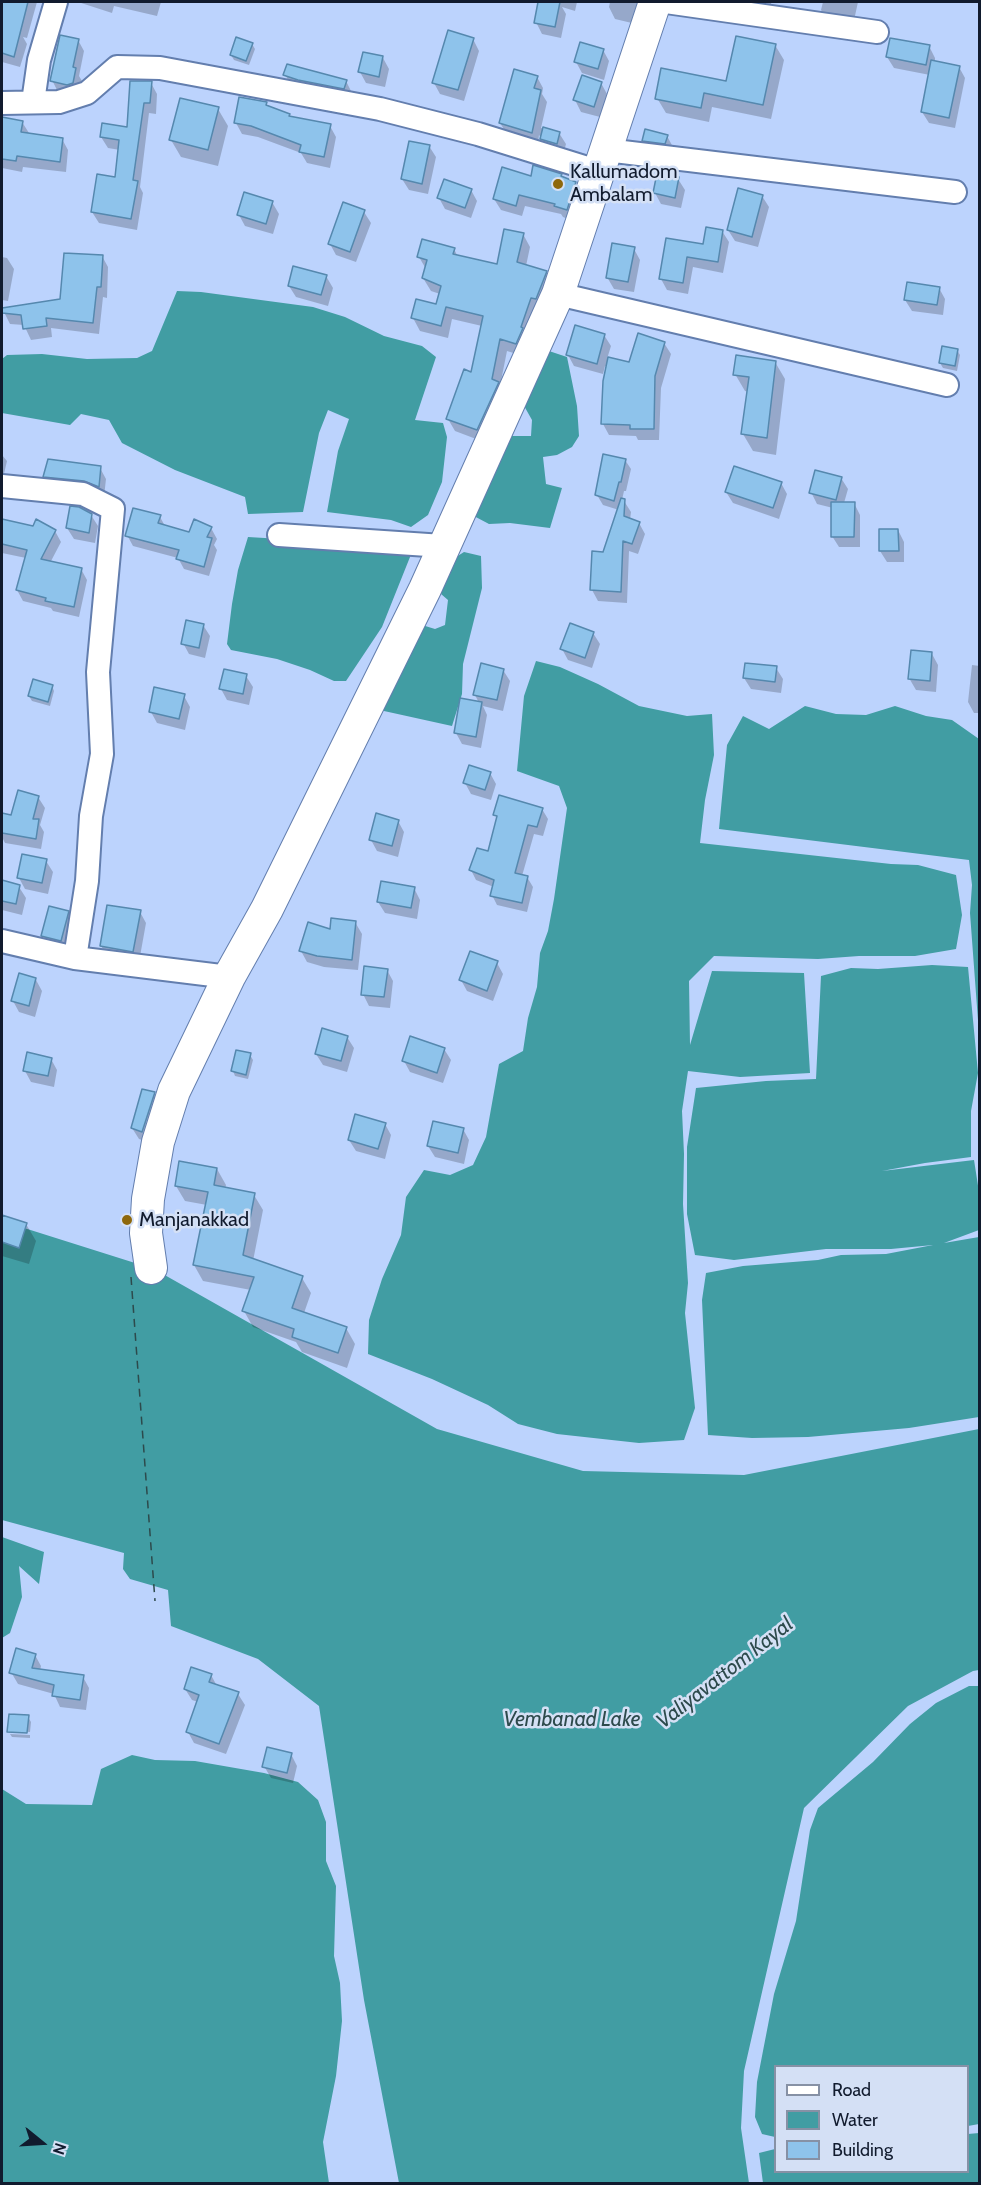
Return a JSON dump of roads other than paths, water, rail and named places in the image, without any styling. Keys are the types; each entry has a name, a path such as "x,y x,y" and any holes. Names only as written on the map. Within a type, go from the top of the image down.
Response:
{"street":[{"path":"33,102 39,60 56,2"},
{"path":"151,1268 146,1233 148,1199 158,1142 174,1091 425,589 558,294 655,2"},
{"path":"666,2 877,32"},
{"path":"2,103 59,102 87,93 117,67 160,68 380,110 603,161 955,192"},
{"path":"558,294 947,385"},
{"path":"2,486 83,494 113,509 98,672 102,754 91,816 87,881 75,958"},
{"path":"279,535 443,546"},
{"path":"2,941 75,958 229,977"}],"water":[{"path":"177,291 201,292 313,307 345,317 384,336 422,346 436,357 415,420 443,423 447,437 442,482 428,515 411,527 391,520 327,512 338,451 349,419 328,410 319,433 303,512 248,514 245,497 175,470 122,443 109,420 81,414 70,425 2,413 2,359 7,355 42,354 87,359 137,358 152,351"},
{"path":"549,351 567,357 577,406 579,436 572,447 557,455 543,457 546,484 562,488 550,528 510,523 489,524 472,515 512,436 531,436 532,420 523,404"},
{"path":"248,537 414,547 382,627 346,681 334,681 277,659 231,650 227,644 232,604 238,570"},
{"path":"464,552 481,556 482,588 463,664 462,694 452,726 384,711 381,700 422,625 435,629 445,625 448,600 441,594 453,559"},
{"path":"536,661 560,667 639,706 687,716 712,714 714,755 705,800 700,843 918,865 956,875 962,915 956,949 915,956 818,959 714,956 689,981 690,1045 712,971 804,973 810,1073 740,1077 688,1071 682,1111 683,1204 688,1283 685,1313 695,1408 684,1440 639,1443 557,1434 518,1424 488,1405 432,1379 368,1354 369,1320 382,1279 401,1235 406,1197 424,1170 450,1175 473,1165 486,1137 499,1064 523,1051 528,1018 537,987 540,953 548,931 554,899 567,808 559,786 517,771 524,696"},
{"path":"805,706 836,714 866,715 895,706 926,716 952,720 979,739 979,1034 970,913 972,885 969,860 719,829 727,745 743,716 769,729"},
{"path":"932,965 968,967 978,1073 971,1111 971,1157 882,1171 974,1160 979,1192 979,1230 944,1243 979,1237 979,1417 909,1428 808,1437 752,1438 708,1435 702,1300 706,1273 743,1266 818,1260 841,1255 886,1254 933,1245 891,1249 826,1249 734,1260 695,1255 687,1214 687,1147 696,1088 816,1079 821,976 851,968 878,969"},
{"name":"Vembanad Lake","path":"2,1221 154,1269 437,1429 583,1471 744,1475 979,1429 979,1670 973,1671 908,1706 804,1808 744,2071 741,2128 749,2183 399,2183 364,2000 319,1706 258,1659 171,1626 168,1590 130,1579 123,1569 124,1553 2,1520"},
{"path":"2,1537 44,1552 39,1584 19,1566 22,1597 10,1633 2,1638"},
{"path":"969,1686 980,1686 979,2124 969,2126 969,2065 774,2065 774,2137 762,2134 755,2117 757,2082 774,1994 796,1921 810,1830 818,1808 873,1762 910,1724 936,1703"},
{"path":"132,1755 155,1760 195,1761 264,1773 298,1782 318,1800 326,1822 326,1861 336,1886 334,1956 340,1983 342,2021 336,2076 323,2142 329,2183 2,2183 2,1789 26,1804 92,1805 101,1769"},
{"path":"979,2133 979,2183 763,2183 759,2153 774,2149 774,2173 969,2173 969,2134"}],"place":[{"name":"Kallumadom Ambalam","path":"558,184"},
{"name":"Manjanakkad","path":"127,1220"}],"water label":[{"name":"Valiyavattom Kayal","path":"725,1673"}]}
